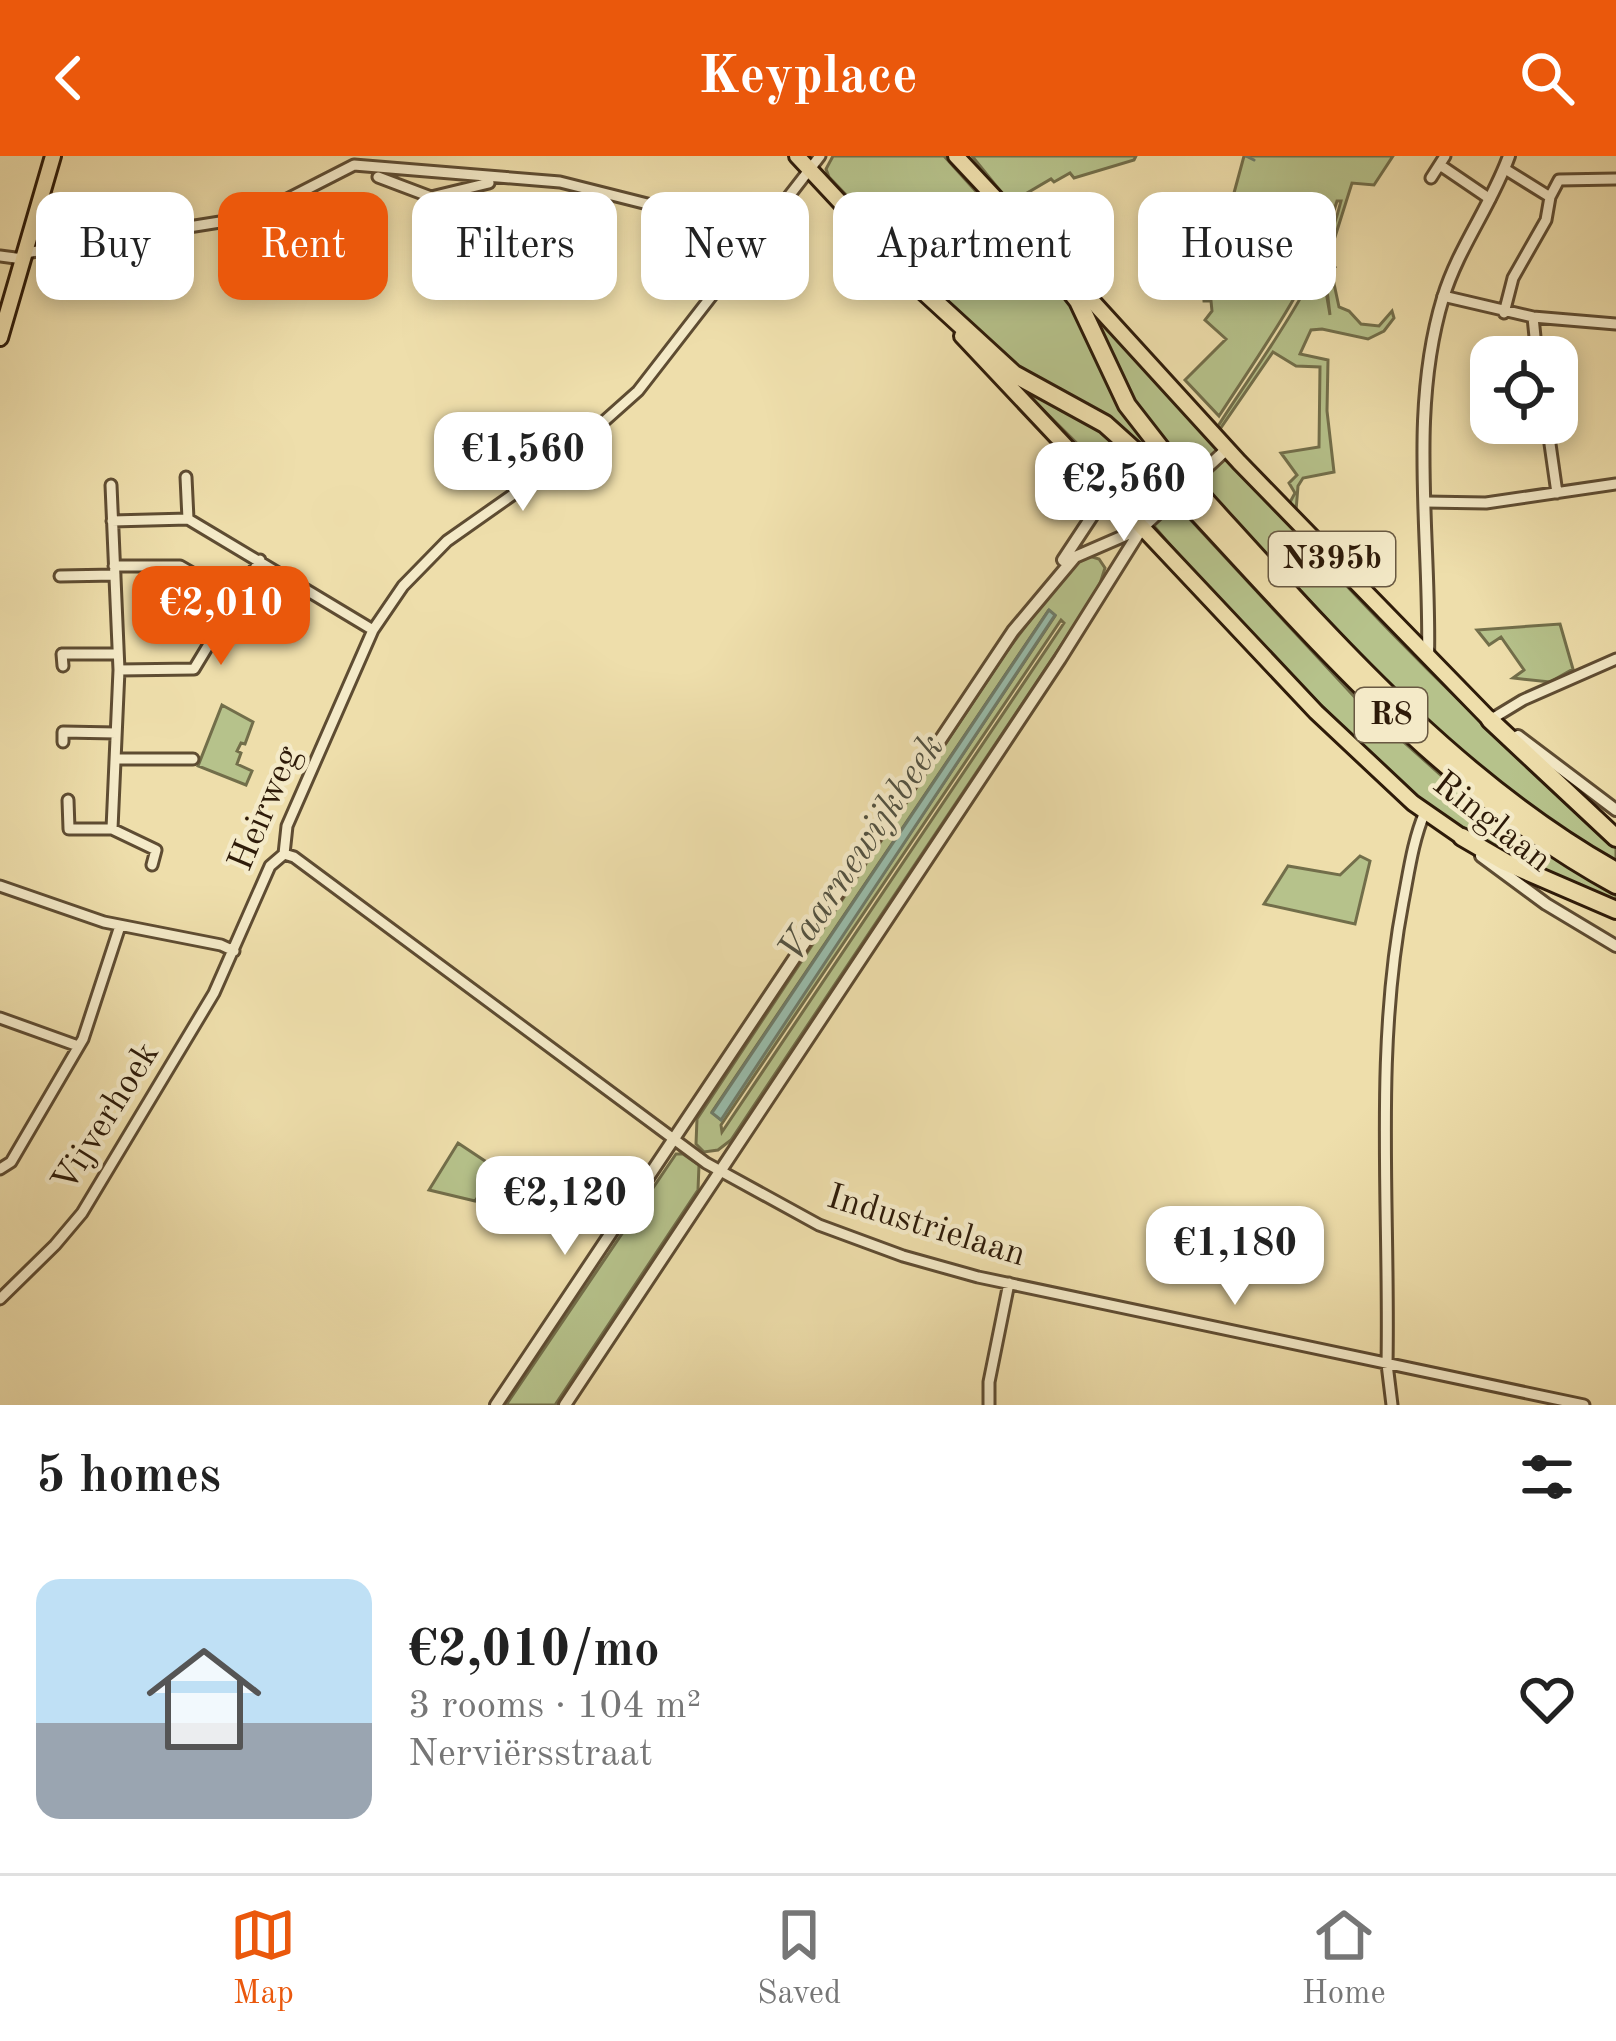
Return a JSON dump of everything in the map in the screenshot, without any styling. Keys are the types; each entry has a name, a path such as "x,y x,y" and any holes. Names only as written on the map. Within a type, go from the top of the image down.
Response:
{"highway":[{"name":"R8","path":"933,300 1014,374 1106,424 1170,473"},
{"name":"R8","path":"1077,300 1127,405 1170,473 1319,644 1433,753 1526,828 1616,885"},
{"name":"R8","path":"1200,506 1440,742 1533,817 1616,872"},
{"path":"1490,719 1616,838"},
{"path":"1462,837 1504,862 1616,910"}],"main road":[{"path":"0,338 53,156"},
{"name":"Ringlaan","path":"797,156 833,195"},
{"name":"N395b","path":"956,156 989,192"},
{"name":"Ringlaan","path":"931,300 1316,712 1425,812 1462,837"},
{"name":"N395b","path":"1090,300 1412,643 1490,719"}],"street":[{"name":"Heirweg","path":"792,192 820,156"},
{"path":"1431,178 1443,160 1490,199"},
{"path":"1428,658 1426,383 1443,296 1507,162 1550,197"},
{"path":"378,166 415,192"},
{"path":"0,256 24,256 220,222 284,204 345,168 416,168 560,182 641,202"},
{"path":"415,192 416,168"},
{"path":"1504,313 1513,278 1546,220 1559,180 1616,178"},
{"path":"452,192 489,183"},
{"path":"1443,296 1504,313 1616,324"},
{"name":"Heirweg","path":"234,951 271,865 284,854 287,826 373,630 403,586 447,541 555,465 638,391 709,300"},
{"path":"1533,317 1535,336"},
{"path":"1550,444 1557,493"},
{"path":"565,1405 1142,528 1228,448"},
{"path":"186,477 188,519"},
{"path":"496,1405 1003,646 1055,576 1098,507 1096,478"},
{"path":"1426,502 1486,502 1616,484"},
{"path":"111,485 119,670 112,829"},
{"path":"112,521 188,519 373,630"},
{"path":"1055,576 1088,550 1142,528"},
{"path":"1123,561 1143,547 1163,551"},
{"path":"1088,550 1104,556 1111,578"},
{"path":"119,670 194,669 260,560"},
{"path":"60,576 180,566 237,599"},
{"path":"1412,643 1429,627"},
{"path":"63,666 62,654 118,654"},
{"path":"1490,719 1616,659"},
{"name":"N395b","path":"1490,719 1616,810"},
{"path":"63,732 116,734"},
{"path":"115,759 193,759"},
{"path":"68,800 69,835 112,829 156,850 152,865"},
{"path":"1392,1405 1387,1364 1389,1002 1395,943 1425,812"},
{"name":"Ringlaan","path":"1462,837 1522,888 1616,946"},
{"name":"Industrielaan","path":"284,854 720,1172 856,1240 1009,1283 1584,1405"},
{"path":"0,886 120,926 234,951"},
{"path":"0,1169 11,1162 83,1040 120,926"},
{"name":"Vijverhoek","path":"1,1297 82,1213 203,1012 234,951"},
{"path":"0,1018 78,1046"},
{"path":"989,1405 989,1382 1009,1283"}],"green space":[{"path":"833,156 944,156 977,192 843,192 826,169"},
{"path":"972,156 1136,156 1074,178 1070,173 1054,182 1051,179 1029,192 1001,192"},
{"path":"1244,156 1393,156 1374,185 1352,183 1336,234 1341,201 1336,204 1336,192 1234,192"},
{"path":"1336,293 1339,307 1361,324 1379,326 1392,311 1394,318 1384,331 1368,339 1311,330 1300,354 1328,360 1327,411 1334,472 1303,478 1296,511 1289,504 1295,493 1289,483 1297,475 1281,453 1319,447 1320,367 1296,366 1273,352 1220,429 1218,426 1299,300 1327,300 1330,315 1328,300 1336,300"},
{"path":"947,300 1070,300 1116,396 1138,433 1164,463 1161,466 1003,359"},
{"path":"1292,300 1219,416 1185,380 1226,339 1205,320 1212,311 1211,301 1204,301"},
{"path":"1088,305 1409,651 1616,843 1616,864 1504,789 1404,702 1140,418"},
{"path":"1004,371 1111,434 1362,705 1498,821 1616,894 1616,903 1524,866 1427,806 1207,589 1123,489"},
{"path":"1089,556 1099,559 1105,568 1098,590 731,1140 718,1150 704,1152 696,1144 697,1119 1007,651 1070,567","holes":["1048,611 1055,616 720,1119 712,1112","1061,620 1064,623 722,1132 721,1125"]},
{"path":"1560,624 1573,669 1550,682 1513,678 1524,670 1501,637 1489,645 1477,630"},
{"path":"222,705 253,722 245,744 237,751 241,753 237,764 252,771 246,785 198,766"},
{"path":"1360,856 1370,861 1355,924 1264,904 1288,866 1340,875"},
{"path":"458,1143 497,1169 475,1201 429,1190"},
{"path":"676,1154 699,1165 698,1190 555,1405 506,1405"}],"shaded area":[{"path":"1049,610 1055,615 721,1120 712,1113"}],"waterway":[{"path":"1246,156 1254,160"}],"water label":[{"name":"Vaarnewijkbeek","path":"862,849"}]}
